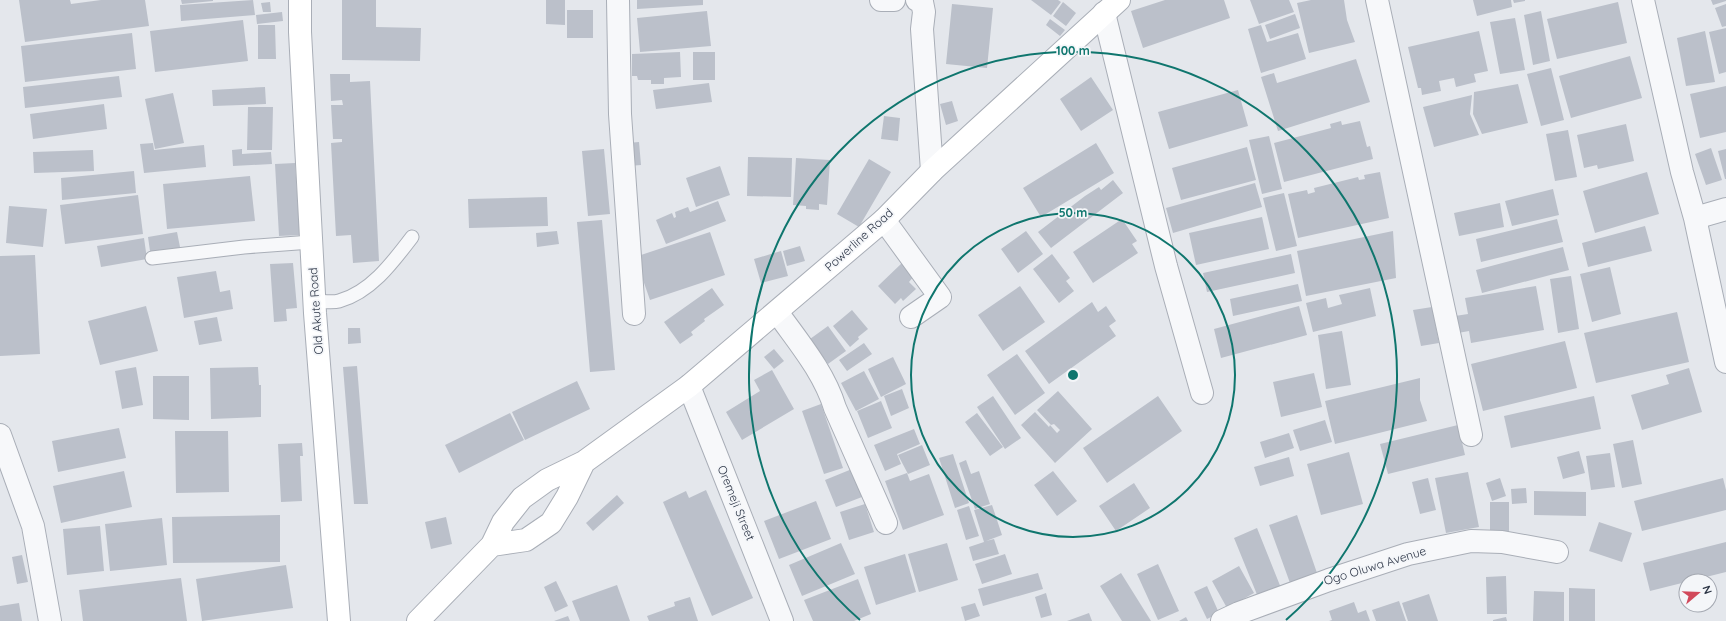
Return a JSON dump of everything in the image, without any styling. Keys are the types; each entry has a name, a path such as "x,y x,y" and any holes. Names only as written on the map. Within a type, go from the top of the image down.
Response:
{"street":[{"name":"Old Akute Road","path":"300,0 300,32 314,301 339,621"},
{"path":"618,0 620,114 634,314"},
{"path":"881,0 894,0"},
{"path":"917,0 922,2 924,12 922,29 932,171"},
{"path":"1377,0 1471,435"},
{"path":"1643,0 1682,172 1695,218 1726,362"},
{"path":"1112,6 1166,266 1202,394"},
{"name":"Powerline Road","path":"424,619 492,545 503,522 522,498 548,480 584,462 689,386 884,220 932,171 1112,6"},
{"path":"1695,218 1726,210"},
{"path":"884,220 940,297 911,317"},
{"path":"777,312 818,369 829,389 835,408 886,523"},
{"name":"Oremeji Street","path":"689,386 782,621"},
{"path":"0,435 33,526 50,621"},
{"name":"Powerline Road","path":"492,545 526,540 550,522 568,497 584,462"},
{"name":"Ogo Oluwa Avenue","path":"1222,621 1239,613 1315,585 1408,554 1471,541 1502,542 1557,552"}],"lane":[{"path":"314,301 338,301 358,293 379,278 412,237"},
{"path":"152,258 244,247 311,242"}],"building":[{"path":"19,0 70,0 71,4 101,0 145,0 149,26 25,42"},
{"path":"181,0 213,0 213,1 182,4"},
{"path":"253,0 255,15 181,21 180,5"},
{"path":"342,0 376,0 376,27 421,28 420,61 342,60"},
{"path":"546,0 565,0 565,25 546,24"},
{"path":"637,0 703,0 703,5 637,9"},
{"path":"1031,0 1058,0 1061,2 1051,15"},
{"path":"1165,0 1224,0 1230,18 1143,48 1131,11"},
{"path":"1250,0 1289,0 1294,12 1259,24"},
{"path":"1311,0 1344,0 1347,20 1355,42 1309,53 1297,3"},
{"path":"1473,0 1511,0 1512,7 1477,16"},
{"path":"1513,0 1525,0 1525,1 1514,3"},
{"path":"1711,0 1726,0 1726,1 1713,5"},
{"path":"270,2 271,12 263,12 261,3"},
{"path":"1063,2 1076,13 1066,26 1053,16"},
{"path":"1618,2 1627,43 1557,59 1547,19"},
{"path":"952,4 993,8 987,68 946,64"},
{"path":"1726,4 1726,26 1722,27 1715,8"},
{"path":"567,10 593,10 593,38 567,38"},
{"path":"707,11 711,46 640,52 637,18"},
{"path":"1541,11 1550,61 1533,65 1524,15"},
{"path":"282,12 283,21 257,24 256,15"},
{"path":"1295,14 1300,28 1270,39 1265,25"},
{"path":"1515,18 1525,70 1500,74 1490,22"},
{"path":"1050,19 1065,30 1060,36 1046,25"},
{"path":"243,20 248,61 155,72 150,31"},
{"path":"258,25 275,25 276,59 258,59"},
{"path":"1261,25 1267,42 1298,33 1306,59 1261,73 1248,29"},
{"path":"1726,28 1726,72 1719,74 1709,32"},
{"path":"1479,31 1488,71 1474,74 1476,82 1456,87 1454,78 1439,81 1441,91 1422,95 1421,88 1418,88 1408,47"},
{"path":"1705,31 1715,82 1686,86 1677,38"},
{"path":"132,33 136,69 25,82 21,46"},
{"path":"680,52 681,77 664,78 664,84 651,84 651,80 638,80 637,76 632,76 632,54"},
{"path":"693,52 715,52 715,80 693,80"},
{"path":"1630,56 1642,98 1571,118 1559,76"},
{"path":"1356,59 1370,102 1278,131 1261,77 1274,73 1277,83"},
{"path":"1551,68 1564,120 1541,126 1527,74"},
{"path":"330,74 350,74 350,82 370,81 379,261 353,263 351,235 336,236 331,143 342,142 342,139 333,139 331,105 343,105 342,100 331,101"},
{"path":"119,76 122,97 25,108 23,87"},
{"path":"1091,77 1113,110 1081,131 1060,99"},
{"path":"709,83 712,102 656,109 653,90"},
{"path":"1518,84 1528,123 1482,134 1473,114 1474,92"},
{"path":"1726,86 1726,132 1700,138 1690,94"},
{"path":"265,87 266,104 213,106 212,90"},
{"path":"1238,90 1248,126 1169,149 1158,112"},
{"path":"173,93 184,143 155,149 145,99"},
{"path":"1472,95 1470,114 1479,135 1434,147 1423,107"},
{"path":"952,101 958,121 946,125 940,104"},
{"path":"104,104 107,129 33,139 30,114"},
{"path":"248,107 273,107 272,150 247,150"},
{"path":"884,116 900,118 898,141 881,139"},
{"path":"1341,121 1342,125 1360,121 1367,147 1370,146 1373,159 1284,182 1274,143 1331,128 1330,124"},
{"path":"1626,124 1634,161 1598,169 1597,165 1584,168 1577,135"},
{"path":"1568,130 1577,177 1555,181 1546,134"},
{"path":"1269,136 1282,189 1262,194 1249,140"},
{"path":"639,142 641,165 629,166 627,143"},
{"path":"153,143 154,150 204,145 206,167 144,173 140,144"},
{"path":"1096,143 1114,173 1041,217 1023,188"},
{"path":"1247,147 1256,180 1181,200 1172,168"},
{"path":"1711,148 1722,180 1706,185 1695,154"},
{"path":"242,149 242,154 271,152 272,164 233,166 232,150"},
{"path":"604,149 610,214 588,216 582,151"},
{"path":"1726,149 1726,179 1725,179 1718,151"},
{"path":"93,150 94,171 34,173 33,152"},
{"path":"748,157 792,158 791,197 747,196"},
{"path":"796,158 830,160 827,205 819,204 819,210 806,209 806,206 793,205"},
{"path":"869,159 891,172 859,227 837,214"},
{"path":"295,163 300,235 279,236 275,164"},
{"path":"720,166 730,195 696,207 686,178"},
{"path":"134,171 136,193 62,200 61,178"},
{"path":"1380,172 1389,218 1298,238 1288,194 1307,190 1308,194 1315,192 1314,188 1358,177 1359,180 1365,179 1364,175"},
{"path":"1647,172 1659,214 1595,233 1583,191"},
{"path":"250,176 255,221 167,229 163,184"},
{"path":"1113,180 1123,193 1051,248 1038,232 1085,196 1099,187 1101,190"},
{"path":"1255,183 1262,207 1173,233 1166,208"},
{"path":"1553,189 1559,215 1512,226 1505,201"},
{"path":"1284,193 1297,246 1276,251 1263,198"},
{"path":"138,195 143,234 65,244 60,205"},
{"path":"547,197 548,226 469,228 468,199"},
{"path":"718,201 726,221 666,244 656,220 672,213 674,218 676,217 675,212 688,207 690,212"},
{"path":"1500,203 1504,227 1459,236 1454,213"},
{"path":"9,206 47,209 43,247 6,243"},
{"path":"1262,217 1269,249 1196,265 1189,233"},
{"path":"1122,219 1137,241 1132,244 1138,253 1093,283 1073,252"},
{"path":"1557,219 1563,242 1481,262 1476,239"},
{"path":"602,220 615,370 590,372 577,222"},
{"path":"1645,226 1652,251 1588,267 1582,243"},
{"path":"557,231 559,244 537,247 536,233"},
{"path":"1026,231 1043,254 1018,273 1001,249"},
{"path":"1393,231 1396,278 1306,296 1297,251"},
{"path":"177,232 181,252 151,258 148,237"},
{"path":"710,232 725,275 650,300 635,257"},
{"path":"144,238 147,259 101,267 97,246"},
{"path":"800,246 805,261 787,266 783,251"},
{"path":"1563,247 1569,270 1482,293 1476,270"},
{"path":"781,251 788,276 761,283 754,259"},
{"path":"1052,254 1070,278 1066,281 1074,291 1059,303 1033,269"},
{"path":"1291,254 1295,273 1207,292 1203,273"},
{"path":"35,255 40,354 0,356 0,256"},
{"path":"293,263 297,308 286,309 287,321 274,322 270,264"},
{"path":"902,263 914,276 909,282 916,289 903,301 901,298 895,304 878,286"},
{"path":"1610,267 1621,314 1592,322 1580,274"},
{"path":"216,271 220,292 230,290 233,309 184,318 177,277"},
{"path":"1571,276 1579,329 1558,333 1550,279"},
{"path":"1298,284 1302,301 1233,316 1230,299"},
{"path":"1020,286 1045,322 1003,351 978,315"},
{"path":"1536,286 1544,330 1471,343 1469,331 1458,333 1455,316 1468,314 1465,298"},
{"path":"712,288 724,305 704,319 705,321 691,332 693,335 680,344 664,322"},
{"path":"1370,288 1376,316 1313,332 1306,303 1326,298 1328,308 1342,304 1339,295"},
{"path":"1092,302 1098,312 1106,306 1116,321 1109,326 1116,336 1049,384 1025,351"},
{"path":"146,306 158,351 100,365 88,321"},
{"path":"1299,306 1307,335 1221,358 1214,329"},
{"path":"1432,307 1439,343 1421,346 1413,310"},
{"path":"852,310 868,329 858,337 859,339 850,347 833,326"},
{"path":"1677,312 1689,362 1596,383 1584,333"},
{"path":"217,317 222,341 199,345 194,321"},
{"path":"828,326 846,351 828,364 810,339"},
{"path":"348,328 360,328 361,343 348,344"},
{"path":"1342,331 1351,385 1326,389 1318,335"},
{"path":"1565,341 1577,388 1483,411 1471,364"},
{"path":"864,343 872,354 847,371 839,360"},
{"path":"774,349 784,361 774,369 764,357"},
{"path":"1017,354 1045,393 1015,415 987,375"},
{"path":"893,357 906,384 881,397 868,369"},
{"path":"357,366 368,504 354,504 343,367"},
{"path":"136,367 143,405 122,409 115,371"},
{"path":"258,367 259,385 261,385 261,417 211,419 210,368"},
{"path":"1689,368 1702,412 1642,430 1631,395 1669,384 1666,375"},
{"path":"772,370 794,409 742,440 726,412 760,391 754,380"},
{"path":"864,371 879,399 856,411 841,383"},
{"path":"1314,373 1322,407 1281,417 1273,382"},
{"path":"153,376 189,376 189,420 153,419"},
{"path":"1420,378 1420,400 1427,421 1335,444 1325,401"},
{"path":"577,381 590,409 525,440 512,412"},
{"path":"902,389 909,408 891,416 884,396"},
{"path":"1058,391 1092,429 1055,463 1021,425 1035,412 1057,433 1060,430 1054,424 1051,425 1037,410"},
{"path":"993,396 1021,438 1005,449 977,407"},
{"path":"1158,396 1182,431 1107,483 1083,448"},
{"path":"1594,396 1601,429 1511,448 1504,416"},
{"path":"881,401 892,428 868,438 857,411"},
{"path":"821,404 843,468 824,474 802,411"},
{"path":"510,413 524,440 459,473 445,445"},
{"path":"977,413 1003,447 990,456 965,422"},
{"path":"1325,420 1332,442 1300,451 1293,430"},
{"path":"1458,425 1465,455 1388,474 1380,444"},
{"path":"119,428 126,458 58,472 52,441"},
{"path":"914,429 920,444 897,454 901,464 885,471 874,445"},
{"path":"175,431 228,431 229,492 176,493"},
{"path":"1289,433 1294,448 1265,458 1260,442"},
{"path":"1633,440 1642,484 1622,488 1613,444"},
{"path":"302,443 303,456 300,456 302,501 281,502 278,444"},
{"path":"922,445 930,465 908,474 898,455"},
{"path":"1579,451 1585,473 1563,479 1557,457"},
{"path":"1349,452 1363,504 1321,515 1307,464"},
{"path":"1610,453 1615,487 1591,490 1586,456"},
{"path":"953,454 969,503 955,508 939,458"},
{"path":"1289,457 1294,476 1260,486 1254,467"},
{"path":"966,460 971,474 979,471 990,504 975,509 959,463"},
{"path":"852,469 862,497 836,507 825,480"},
{"path":"124,471 132,507 61,523 53,486"},
{"path":"1053,471 1077,501 1057,516 1034,485"},
{"path":"1468,472 1479,527 1446,533 1435,478"},
{"path":"907,473 910,481 929,474 944,515 903,530 885,481"},
{"path":"1428,478 1436,510 1420,514 1412,482"},
{"path":"1500,478 1506,496 1492,501 1486,483"},
{"path":"1723,478 1726,490 1726,510 1642,531 1634,501"},
{"path":"1134,483 1150,508 1116,531 1099,506"},
{"path":"1526,488 1527,503 1512,504 1511,489"},
{"path":"706,490 753,598 712,616 663,502 686,491 689,498"},
{"path":"1534,491 1586,492 1586,516 1534,515"},
{"path":"617,495 624,503 593,531 586,523"},
{"path":"816,501 831,539 779,559 764,521"},
{"path":"1490,502 1509,502 1509,539 1490,539"},
{"path":"865,504 874,532 849,540 840,512"},
{"path":"992,505 1002,535 986,541 994,539 999,554 973,561 969,547 984,542 974,510"},
{"path":"969,506 979,536 966,540 957,510"},
{"path":"280,515 280,562 173,563 172,517"},
{"path":"1297,515 1317,573 1290,583 1269,525"},
{"path":"446,517 452,544 431,549 425,522"},
{"path":"162,518 167,565 110,571 105,524"},
{"path":"1599,522 1632,533 1622,562 1589,551"},
{"path":"100,526 104,571 67,575 63,529"},
{"path":"1257,528 1281,588 1258,597 1234,538"},
{"path":"1726,542 1726,572 1718,574 1678,573 1678,584 1650,591 1643,563"},
{"path":"841,543 855,574 802,596 789,565"},
{"path":"947,543 958,580 919,592 908,554"},
{"path":"905,554 916,592 876,605 864,567"},
{"path":"1005,554 1012,574 982,584 975,564"},
{"path":"22,555 28,582 17,584 12,557"},
{"path":"1158,564 1179,611 1158,620 1137,574"},
{"path":"286,565 293,608 202,621 196,579"},
{"path":"1239,566 1254,593 1227,608 1212,581"},
{"path":"1038,573 1043,589 983,606 978,589"},
{"path":"1121,573 1151,621 1122,621 1100,586"},
{"path":"1506,576 1507,614 1487,614 1486,577"},
{"path":"181,578 187,621 83,621 79,590"},
{"path":"858,579 871,614 854,621 813,621 804,600"},
{"path":"556,581 568,606 555,612 544,587"},
{"path":"617,585 630,621 580,621 572,601"},
{"path":"1207,586 1219,613 1207,619 1194,592"},
{"path":"1569,588 1595,589 1595,621 1569,621"},
{"path":"1534,591 1564,592 1564,621 1533,621"},
{"path":"1046,593 1052,615 1041,618 1035,597"},
{"path":"1429,594 1438,621 1408,621 1402,603"},
{"path":"690,597 698,621 649,621 647,616 675,606 674,602"},
{"path":"1399,601 1406,621 1376,621 1372,610"},
{"path":"1354,602 1358,613 1366,610 1370,621 1329,621 1332,620 1329,611"},
{"path":"19,603 22,621 0,621 0,606"},
{"path":"975,603 980,616 965,621 961,607"},
{"path":"1089,613 1092,621 1067,621"},
{"path":"568,616 570,621 554,621"},
{"path":"1186,617 1188,621 1179,621"},
{"path":"1506,617 1507,621 1493,621 1493,620"}]}
